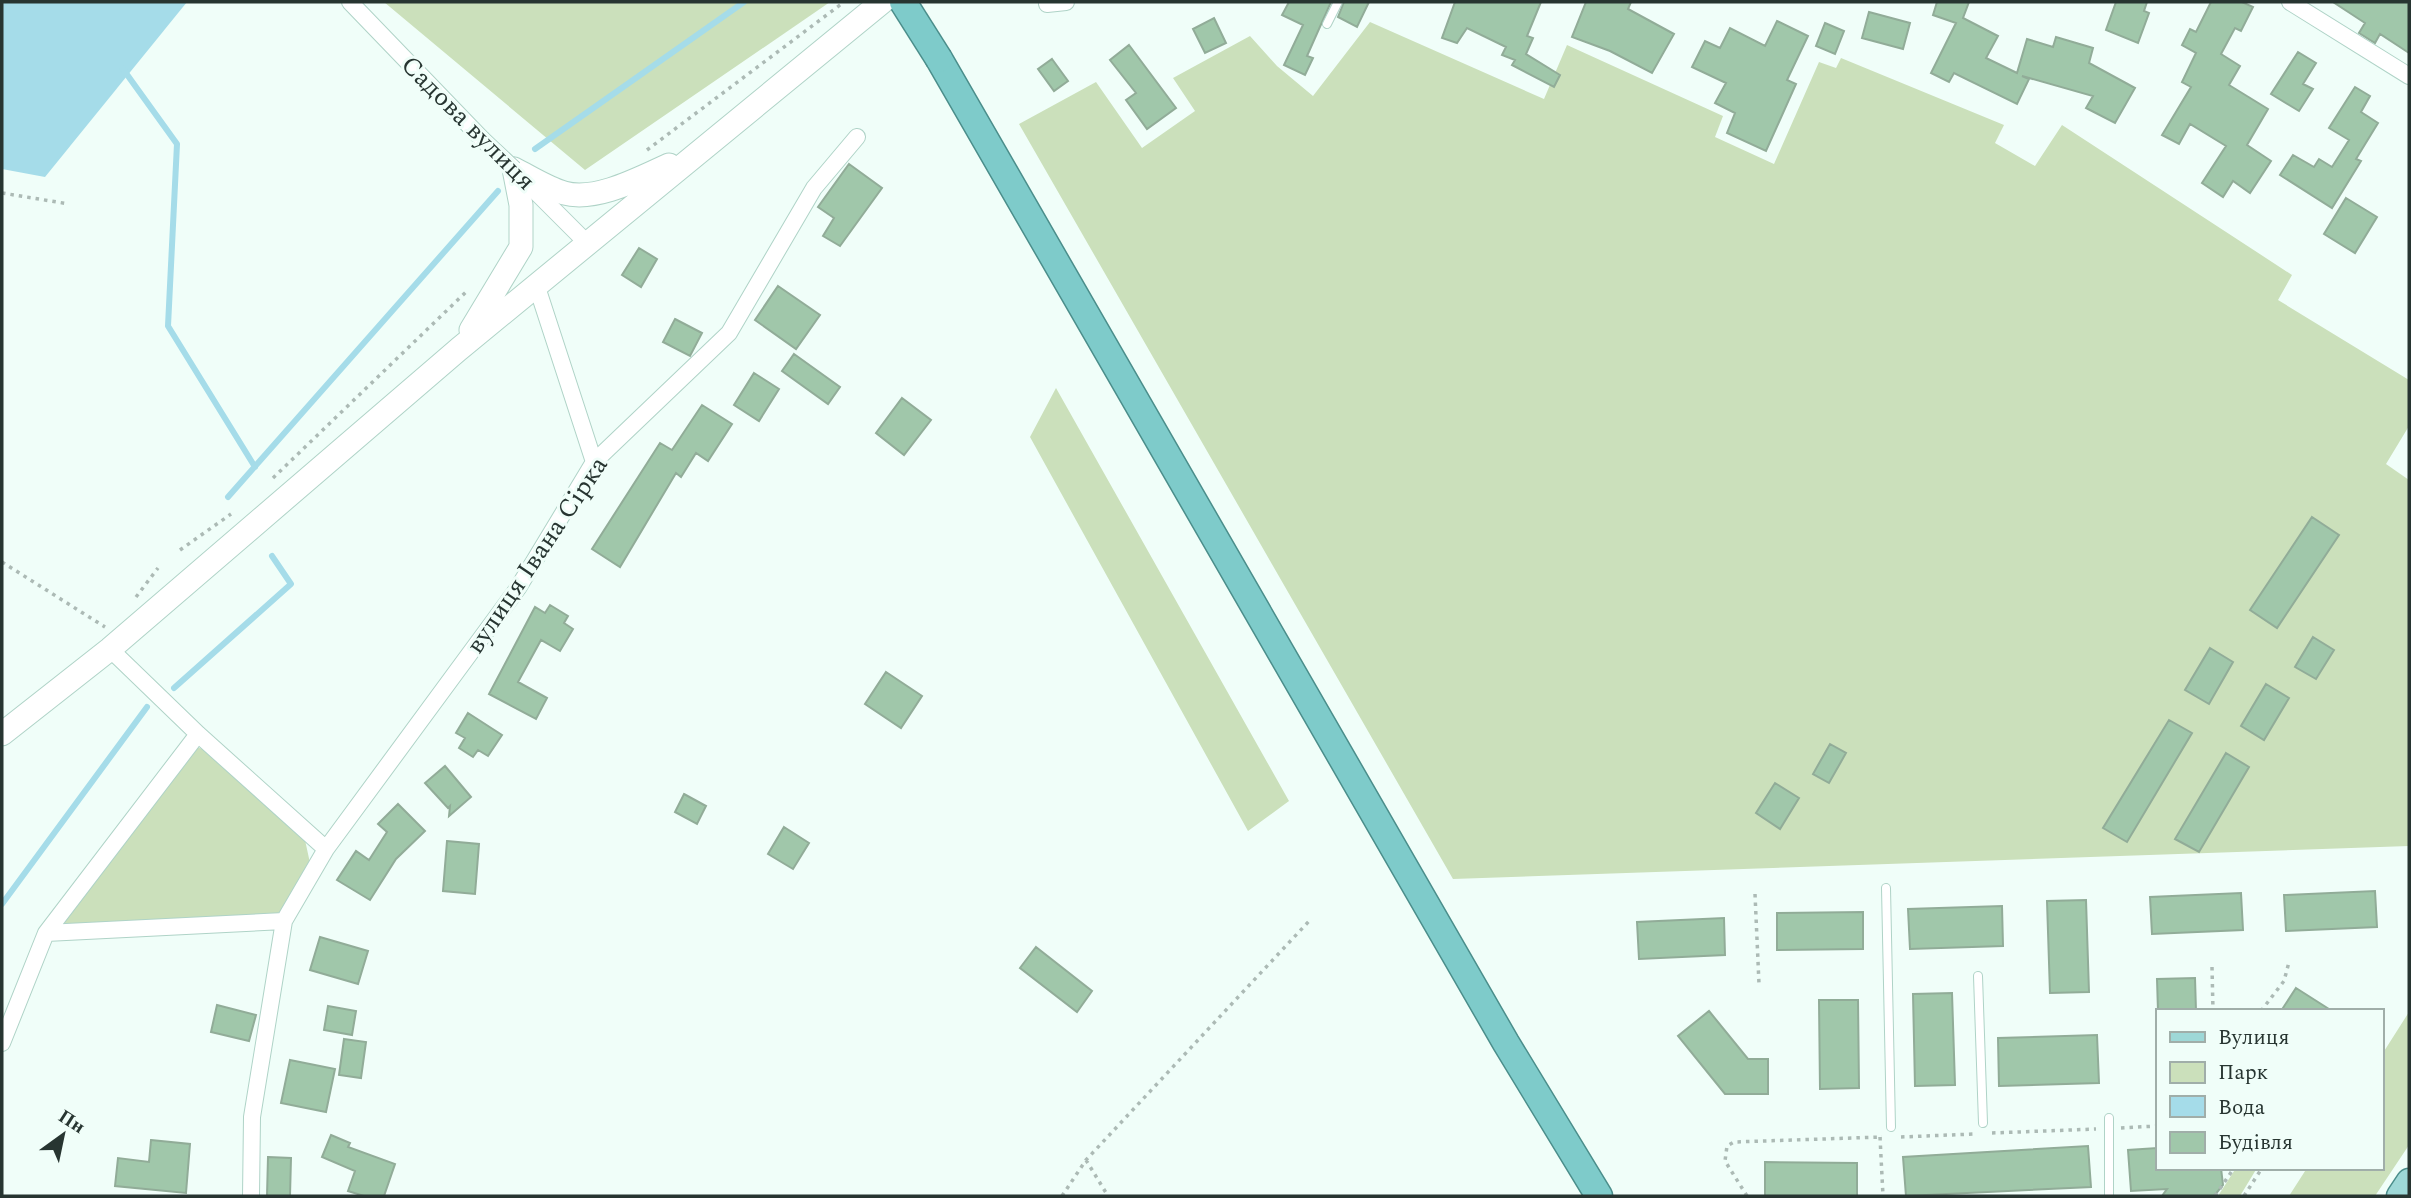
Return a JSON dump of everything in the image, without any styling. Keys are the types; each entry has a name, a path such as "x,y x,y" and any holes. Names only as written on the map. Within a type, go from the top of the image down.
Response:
{"highway":[{"path":"903,2 1499,1031 1599,1196"}],"main road":[{"path":"2,734 110,640 536,284 882,2"},
{"path":"514,169 565,193 599,192 624,186 701,151"},
{"path":"459,349 521,247 521,205 514,169"},
{"path":"2399,1196 2409,1181"}],"street":[{"name":"Садова вулиця","path":"350,2 587,243"},
{"path":"1048,4 1066,2"},
{"path":"2290,2 2409,76"},
{"name":"вулиця Івана Сірка","path":"251,1196 253,1116 284,921 326,849 518,588 594,462 729,332 814,188 857,137"},
{"path":"536,284 594,462"},
{"path":"110,640 198,734 326,849"},
{"path":"2,1042 46,933 198,734"},
{"path":"46,933 284,921"}],"lane":[{"path":"1327,24 1338,2"},
{"path":"1886,888 1891,1127"},
{"path":"1978,976 1983,1123"},
{"path":"2109,1118 2109,1196"}],"path":[{"path":"2,193 69,204"},
{"path":"180,550 240,508"},
{"path":"2,562 110,640"},
{"path":"1755,894 1759,984"},
{"path":"1062,1196 1086,1160 1311,919"},
{"path":"2263,1009 2284,981 2289,962"},
{"path":"2212,967 2213,1009"},
{"path":"1988,1133 2156,1126"},
{"path":"1880,1128 1883,1196"},
{"path":"1747,1196 1725,1161 1727,1146 1734,1142 1974,1134"},
{"path":"1086,1160 1108,1196"},
{"path":"2215,1196 2233,1170"},
{"path":"2244,1196 2261,1170"}],"green space":[{"path":"384,2 830,2 585,170"},
{"path":"1370,22 1544,99 1567,45 1723,116 1715,137 1774,164 1819,62 1836,68 1841,58 2004,125 1995,143 2035,166 2062,125 2292,275 2278,300 2409,380 2409,426 2386,464 2409,480 2409,846 1453,879 1019,124 1096,82 1142,148 1195,111 1173,78 1250,36 1277,66 1313,96"},
{"path":"1056,388 1289,801 1248,831 1030,437"},
{"path":"196,747 213,752 305,840 310,863 284,910 260,921 67,928 59,920"},
{"path":"2409,1012 2409,1145 2375,1196 2289,1196 2306,1170 2383,1170 2383,1053"},
{"path":"2235,1170 2256,1170 2240,1196 2218,1196"}],"water":[{"path":"2,2 187,2 45,177 2,169"}],"building":[{"path":"1289,2 1331,2 1307,56 1313,58 1305,75 1284,65 1303,25 1282,15"},
{"path":"1344,2 1369,2 1357,27 1338,17"},
{"path":"1455,2 1541,2 1527,36 1533,38 1526,54 1560,75 1554,87 1512,65 1515,60 1502,55 1506,47 1467,28 1457,43 1442,38"},
{"path":"1586,2 1631,2 1628,9 1674,34 1652,73 1610,51 1572,37"},
{"path":"1937,2 1969,2 1963,18 1998,36 1986,58 2017,73 2027,39 2053,47 2056,37 2093,48 2089,63 2135,88 2115,123 2086,108 2093,96 2022,76 2029,79 2017,104 1954,73 1949,82 1931,73 1956,23 1933,15"},
{"path":"2116,2 2147,2 2144,11 2149,13 2138,43 2106,30"},
{"path":"2211,2 2242,2 2253,7 2241,31 2235,28 2221,54 2240,66 2229,85 2268,109 2247,145 2271,161 2250,193 2233,181 2223,197 2202,183 2226,146 2190,124 2179,144 2162,135 2191,87 2182,82 2196,53 2182,45 2190,29 2196,32"},
{"path":"2333,2 2409,2 2409,53 2380,34 2375,43 2359,33 2365,23"},
{"path":"1869,12 1910,23 1903,49 1862,38"},
{"path":"1214,18 1226,43 1205,53 1193,29"},
{"path":"1777,21 1808,36 1787,80 1796,84 1766,151 1727,133 1735,113 1715,103 1726,83 1692,67 1705,41 1720,48 1730,28 1765,46"},
{"path":"1825,23 1844,31 1835,54 1816,46"},
{"path":"1129,45 1176,108 1147,129 1126,100 1136,93 1110,60"},
{"path":"2298,52 2316,63 2303,84 2313,89 2299,111 2271,94"},
{"path":"1052,59 1068,81 1054,91 1038,69"},
{"path":"2355,87 2370,96 2361,112 2378,123 2356,159 2361,161 2332,208 2280,175 2293,155 2314,167 2319,159 2332,167 2349,140 2329,128"},
{"path":"849,164 882,188 840,246 823,236 834,218 818,207"},
{"path":"2346,198 2377,217 2355,253 2324,234"},
{"path":"639,248 657,259 641,287 622,275"},
{"path":"778,286 820,315 796,349 755,320"},
{"path":"675,319 702,333 690,356 663,342"},
{"path":"794,354 840,387 828,404 782,371"},
{"path":"754,373 779,389 759,421 734,405"},
{"path":"902,398 931,420 904,455 876,433"},
{"path":"702,405 732,424 708,461 696,453 681,477 676,473 620,567 592,549 660,443 672,450"},
{"path":"2312,517 2339,535 2277,628 2250,610"},
{"path":"550,605 568,616 564,623 573,629 560,651 541,640 518,682 547,698 536,719 489,694 535,607 545,613"},
{"path":"2313,637 2334,650 2316,679 2295,667"},
{"path":"2210,648 2233,662 2209,704 2185,690"},
{"path":"886,672 922,696 901,728 865,704"},
{"path":"2266,684 2289,698 2264,740 2241,726"},
{"path":"468,713 502,735 488,756 478,750 473,757 459,748 465,738 456,733"},
{"path":"2169,720 2192,733 2127,842 2103,828"},
{"path":"1830,744 1846,753 1829,783 1813,774"},
{"path":"2226,753 2249,767 2199,852 2175,839"},
{"path":"445,766 471,797 449,816 450,806 448,808 425,783"},
{"path":"1775,783 1799,798 1780,829 1756,813"},
{"path":"684,794 706,806 697,824 675,812"},
{"path":"398,804 425,831 396,859 370,900 337,880 356,851 369,860 387,832 378,824"},
{"path":"784,827 809,843 793,869 768,854"},
{"path":"447,841 479,844 475,894 443,891"},
{"path":"2375,891 2377,927 2286,931 2284,895"},
{"path":"2241,893 2243,930 2152,934 2150,897"},
{"path":"2086,900 2089,992 2050,993 2047,901"},
{"path":"2002,906 2003,946 1910,949 1908,909"},
{"path":"1863,912 1863,949 1777,950 1777,913"},
{"path":"1724,918 1725,955 1639,959 1637,922"},
{"path":"320,937 368,951 358,984 310,970"},
{"path":"1036,947 1092,991 1077,1012 1020,968"},
{"path":"2195,978 2196,1009 2158,1009 2157,979"},
{"path":"2296,988 2329,1009 2282,1009"},
{"path":"1952,993 1955,1085 1915,1086 1913,994"},
{"path":"1819,1000 1858,1000 1859,1088 1820,1089"},
{"path":"217,1005 256,1015 249,1041 211,1032"},
{"path":"328,1006 356,1011 352,1035 324,1030"},
{"path":"1709,1011 1748,1059 1768,1059 1768,1094 1725,1094 1678,1036"},
{"path":"2097,1035 2099,1083 1999,1086 1998,1038"},
{"path":"344,1039 366,1042 361,1078 339,1075"},
{"path":"290,1060 335,1069 326,1112 281,1103"},
{"path":"331,1135 350,1143 348,1147 395,1164 384,1196 364,1196 348,1191 355,1171 322,1157"},
{"path":"151,1140 190,1144 186,1193 115,1186 118,1158 149,1162"},
{"path":"2088,1146 2091,1187 1906,1196 1903,1157"},
{"path":"2156,1148 2156,1170 2221,1170 2223,1185 2214,1196 2162,1196 2167,1189 2131,1191 2128,1150"},
{"path":"268,1157 291,1158 290,1196 267,1196"},
{"path":"1765,1162 1857,1163 1857,1196 1765,1196"}],"waterway":[{"path":"535,149 744,2"},
{"path":"123,69 177,144 168,326 255,467"},
{"path":"228,497 498,191"},
{"path":"174,688 291,584 272,556"},
{"path":"2,904 147,707"}]}
